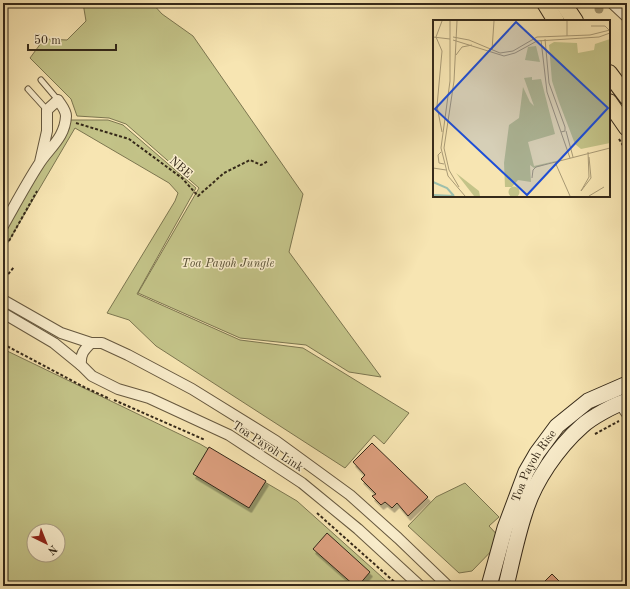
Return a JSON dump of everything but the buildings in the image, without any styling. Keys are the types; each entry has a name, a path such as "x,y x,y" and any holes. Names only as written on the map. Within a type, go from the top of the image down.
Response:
{"main road":[{"path":"545,3 555,20"},
{"path":"563,3 574,20"},
{"path":"610,74 627,97"},
{"path":"610,104 621,131"},
{"name":"Toa Payoh Rise","path":"489,586 504,528 526,472 537,454 557,426 588,401 627,384"},
{"name":"Toa Payoh Rise","path":"506,586 525,511 541,478 560,449 582,426 622,403"}],"street":[{"path":"612,3 627,17"},
{"path":"3,226 7,212 40,162 56,143 62,132 66,116 65,110 58,100 47,110 47,131 40,162"},
{"name":"Toa Payoh Link","path":"3,300 61,333 91,343 102,343 128,355 192,389 270,438 350,495 448,586"},
{"name":"Toa Payoh Link","path":"3,314 54,343 92,376 118,389 149,398 229,435 302,483 358,529 420,586"},
{"path":"81,365 80,358 82,352 91,343"}],"lane":[{"path":"41,80 58,100"},
{"path":"28,89 47,110"},
{"path":"622,403 627,417"}],"path":[{"name":"NBE","path":"74,122 129,139 182,178 198,196 224,173 250,160 261,165 268,161"},
{"path":"621,131 627,152"},
{"path":"4,278 14,267"},
{"path":"592,435 627,417"},
{"path":"317,513 399,586"}],"green space":[{"name":"Toa Payoh Jungle","path":"83,3 152,3 162,14 193,36 303,194 289,252 381,377 349,372 306,345 240,338 138,293 199,188 126,124 109,118 77,116 71,99 30,58 44,39 67,40 86,21"},
{"path":"68,120 108,120 123,125 196,188 137,294 240,340 303,348 409,413 384,444 374,435 345,468 156,346 129,320 107,313 175,201 178,193 169,183 75,128 7,244 3,242 3,232"},
{"path":"3,349 200,444 297,501 392,586 3,586"},
{"path":"465,483 499,517 489,526 502,540 472,571 459,573 408,526 436,497"}]}
